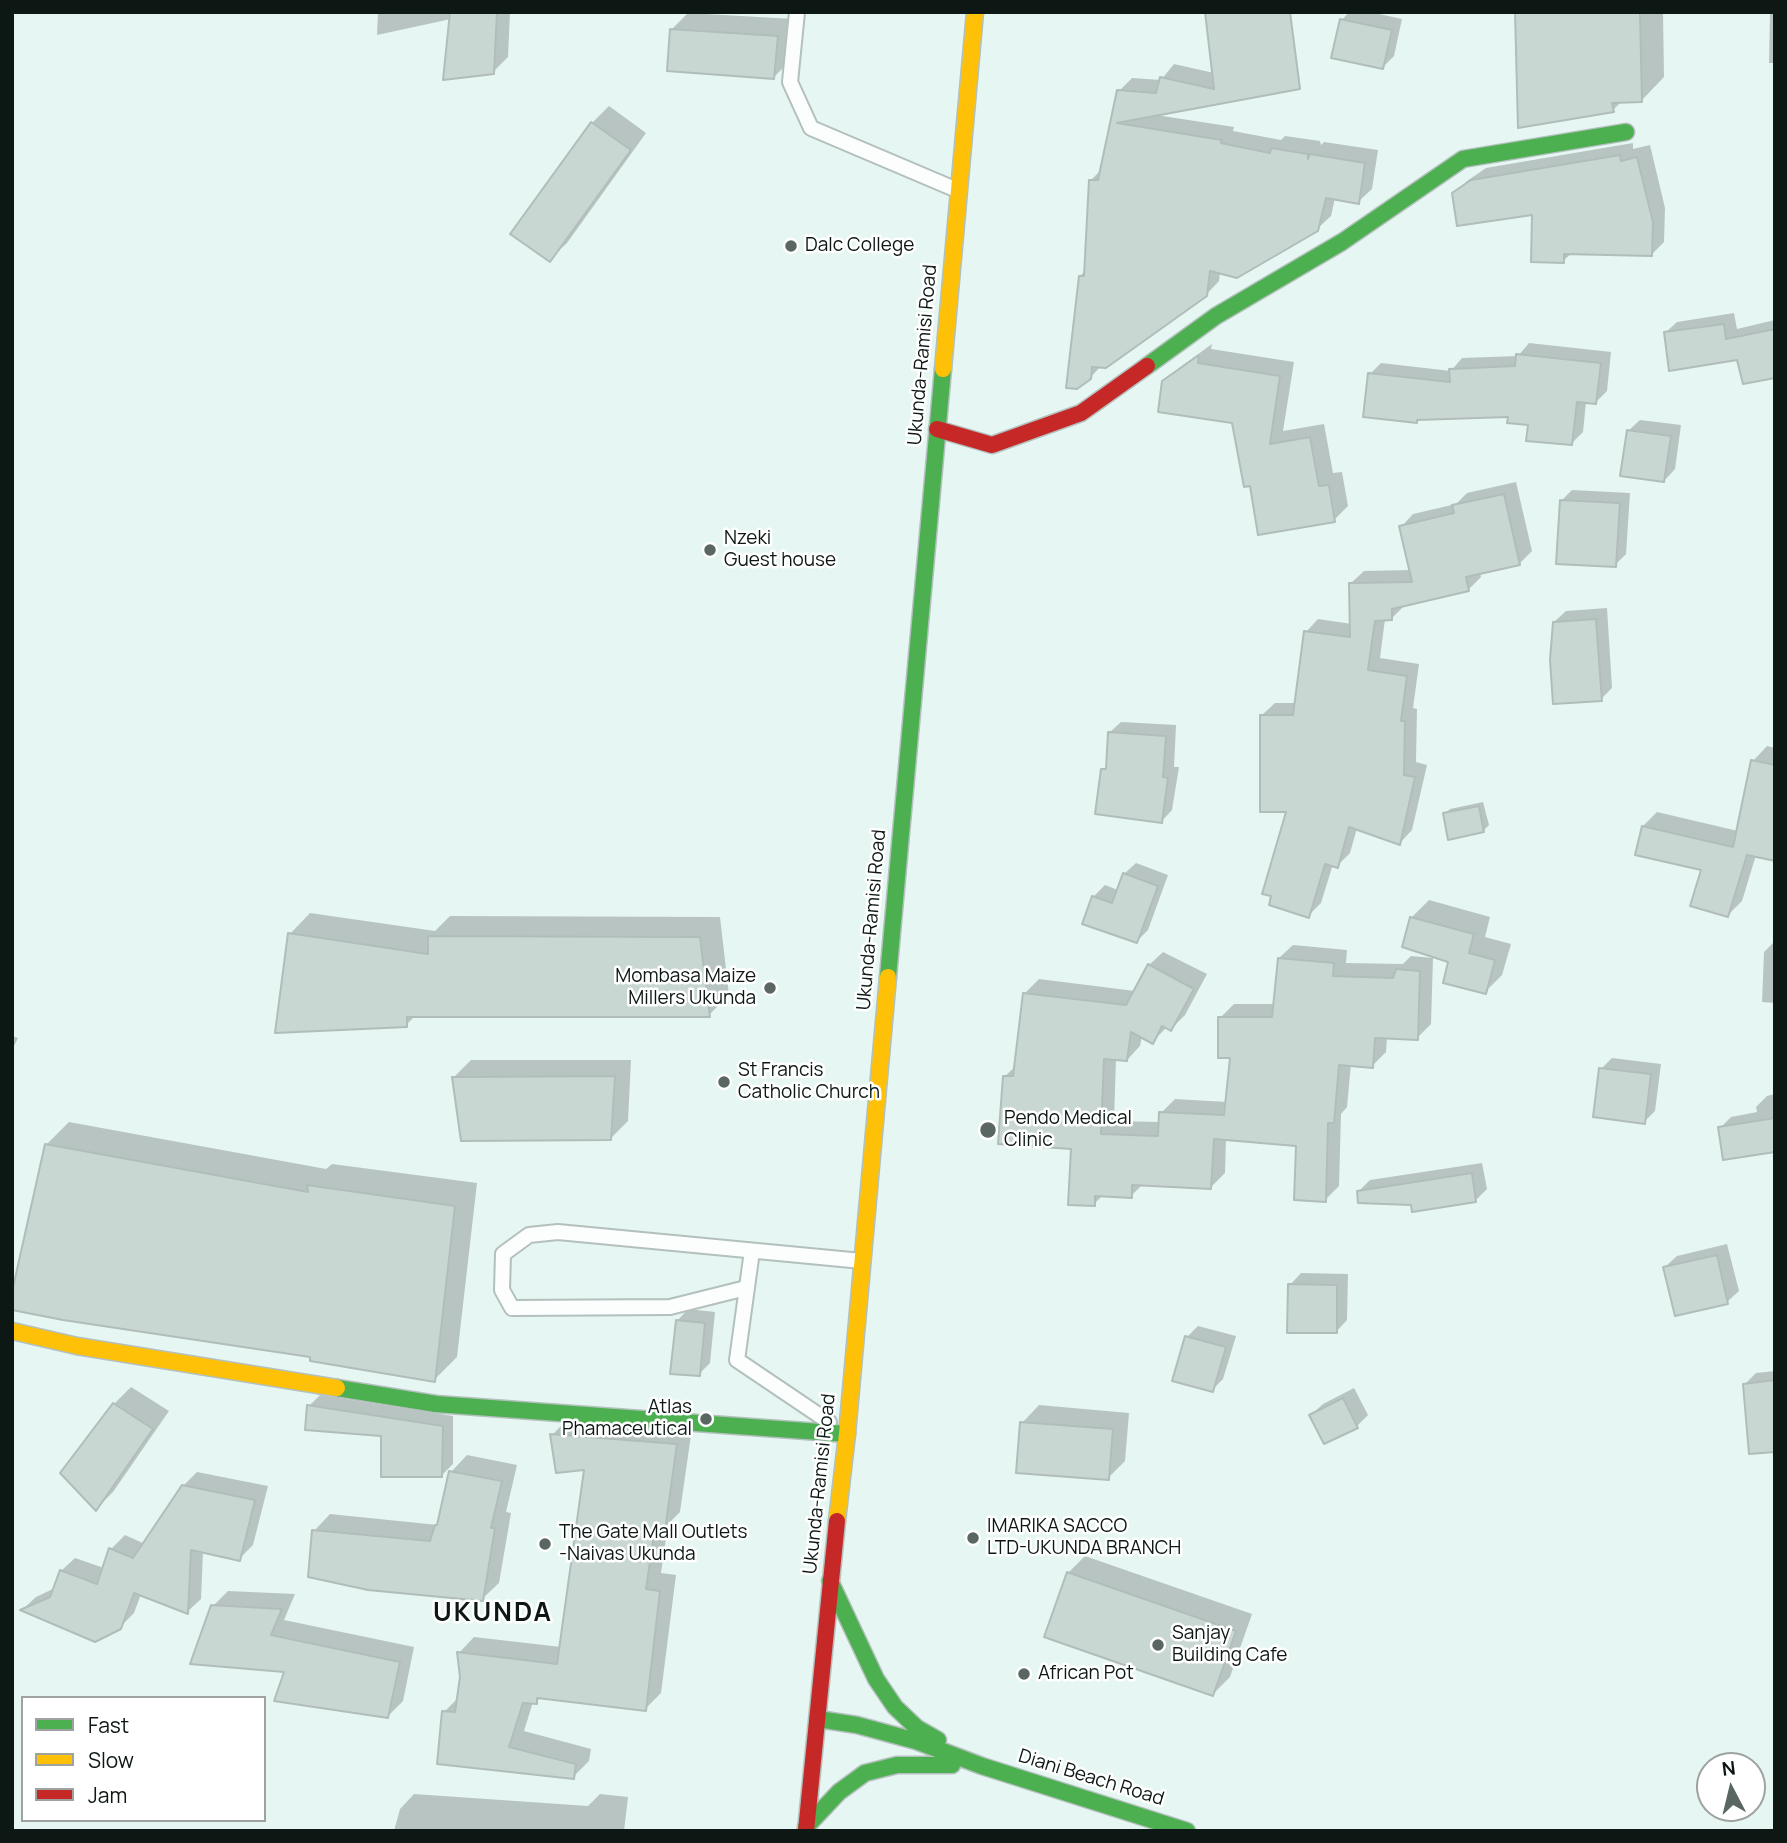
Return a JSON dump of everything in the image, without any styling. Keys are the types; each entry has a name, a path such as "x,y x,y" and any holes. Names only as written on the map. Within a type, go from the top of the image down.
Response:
{"main road":[{"name":"Ukunda-Ramisi Road","path":"806,1829 863,1262 975,12"},
{"path":"937,429 992,445 1082,413 1216,316 1342,242 1462,159 1626,132"},
{"path":"12,1331 77,1346 436,1405 847,1434"},
{"path":"830,1581 876,1679 895,1707 917,1728 982,1766"},
{"path":"818,1719 857,1725 916,1741 982,1766"},
{"path":"806,1829 839,1792 865,1773 914,1764 982,1766"},
{"name":"Diani Beach Road","path":"982,1766 1187,1831"}],"lane":[{"path":"797,12 790,82 811,128 958,190"},
{"path":"746,1288 670,1307 512,1308 502,1290 503,1255 528,1235 558,1232 863,1262"},
{"path":"752,1251 737,1360 847,1434"}],"building":[{"path":"450,12 497,12 494,74 443,80"},
{"path":"1205,12 1290,12 1300,89 1117,123 1222,140 1221,143 1270,153 1271,148 1308,154 1308,159 1310,154 1365,163 1359,204 1326,198 1318,231 1237,278 1210,271 1207,296 1106,368 1092,367 1091,379 1077,389 1066,388 1079,276 1084,276 1089,180 1098,180 1117,90 1156,93 1160,77 1214,89"},
{"path":"1515,12 1640,12 1642,102 1612,103 1614,112 1518,128"},
{"path":"1340,19 1392,30 1383,69 1331,58"},
{"path":"670,29 778,36 774,79 667,71"},
{"path":"591,122 631,150 550,262 510,234"},
{"path":"1620,155 1621,161 1637,157 1653,222 1652,256 1564,254 1564,263 1531,262 1532,215 1457,226 1452,193 1471,180"},
{"path":"1724,324 1726,339 1775,329 1775,378 1743,384 1737,360 1669,371 1664,332"},
{"path":"1516,354 1601,363 1596,404 1577,402 1572,445 1526,441 1528,425 1507,423 1508,417 1417,420 1417,423 1363,417 1368,373 1450,382 1449,369 1515,366"},
{"path":"1199,355 1198,363 1280,376 1270,444 1310,437 1319,486 1329,485 1335,522 1258,535 1250,486 1244,487 1232,423 1158,412 1162,381"},
{"path":"1627,430 1671,436 1664,482 1620,476"},
{"path":"1504,494 1520,565 1466,577 1469,591 1392,609 1392,620 1375,621 1368,670 1407,676 1401,721 1405,721 1404,775 1415,777 1400,845 1349,827 1338,868 1325,864 1309,918 1269,905 1271,896 1262,894 1286,812 1260,812 1260,715 1293,715 1304,631 1350,637 1349,583 1412,582 1399,526 1454,513 1452,505"},
{"path":"1560,500 1620,503 1616,567 1556,564"},
{"path":"1596,619 1602,701 1553,704 1550,660 1553,622"},
{"path":"1108,732 1166,736 1163,777 1168,778 1162,823 1095,814 1101,769 1106,769"},
{"path":"1751,760 1775,765 1775,861 1747,855 1728,917 1690,906 1701,870 1635,855 1642,826 1733,847"},
{"path":"1479,806 1484,832 1448,840 1443,813"},
{"path":"1123,873 1158,886 1137,943 1082,924 1092,896 1112,903"},
{"path":"1410,917 1474,934 1469,953 1495,960 1486,994 1443,983 1448,962 1402,947"},
{"path":"288,933 428,954 428,936 700,937 710,1017 407,1017 407,1027 275,1033"},
{"path":"1278,958 1334,963 1333,976 1393,978 1396,969 1420,971 1418,1040 1375,1038 1373,1068 1339,1065 1334,1123 1328,1123 1326,1202 1294,1200 1296,1146 1214,1139 1211,1189 1132,1185 1132,1198 1095,1196 1095,1206 1068,1205 1071,1149 998,1144 1003,1076 1013,1076 1023,993 1126,1005 1148,964 1194,989 1171,1031 1162,1026 1153,1044 1131,1032 1127,1061 1104,1059 1101,1134 1158,1136 1159,1112 1224,1115 1230,1058 1218,1058 1218,1017 1272,1017"},
{"path":"1599,1068 1651,1074 1645,1124 1593,1117"},
{"path":"615,1076 611,1140 461,1141 452,1077"},
{"path":"1775,1118 1775,1152 1723,1160 1718,1127"},
{"path":"45,1144 308,1192 307,1185 455,1206 435,1382 310,1361 310,1357 12,1310 12,1292"},
{"path":"1472,1173 1476,1202 1412,1212 1411,1205 1358,1203 1357,1191"},
{"path":"1717,1255 1728,1304 1675,1316 1663,1267"},
{"path":"1288,1284 1337,1285 1337,1333 1287,1333"},
{"path":"676,1320 705,1323 700,1376 670,1374"},
{"path":"1185,1336 1226,1347 1213,1392 1172,1381"},
{"path":"1775,1380 1775,1452 1749,1454 1743,1384"},
{"path":"1343,1398 1358,1428 1324,1444 1309,1415"},
{"path":"113,1403 153,1429 96,1511 60,1473"},
{"path":"307,1405 443,1426 442,1477 381,1477 381,1436 305,1430"},
{"path":"1020,1422 1113,1429 1109,1480 1016,1473"},
{"path":"550,1434 677,1444 665,1530 655,1528 646,1589 660,1591 646,1711 537,1698 537,1704 523,1703 509,1747 576,1764 574,1779 437,1764 442,1711 455,1712 460,1677 457,1652 557,1664 584,1470 556,1473"},
{"path":"449,1471 502,1481 491,1528 495,1528 483,1601 368,1590 308,1577 312,1530 430,1541 437,1525"},
{"path":"182,1485 255,1500 240,1561 191,1550 188,1614 134,1593 121,1629 95,1642 20,1610 50,1597 60,1570 97,1584 109,1548 133,1558"},
{"path":"1067,1572 1236,1631 1213,1696 1044,1637"},
{"path":"211,1605 282,1609 271,1635 400,1662 388,1718 274,1701 284,1672 190,1664"}],"traffic: fast":[{"path":"1147,366 1216,316 1342,242 1463,159 1626,132"},
{"path":"888,977 943,369"},
{"path":"337,1388 436,1404 847,1434"},
{"path":"830,1581 876,1679 895,1707 917,1728 938,1740"},
{"path":"818,1719 857,1725 916,1741 982,1766 1187,1831"},
{"path":"806,1827 839,1792 865,1773 897,1765 952,1765"}],"traffic: slow":[{"path":"943,369 975,12"},
{"path":"837,1521 888,977"},
{"path":"12,1331 77,1346 337,1388"}],"traffic: jam":[{"path":"937,429 992,445 1081,413 1147,366"},
{"path":"806,1831 837,1521"}],"place":[{"name":"Dalc College","path":"791,246"},
{"name":"Nzeki Guest house","path":"710,550"},
{"name":"Mombasa Maize Millers Ukunda","path":"770,988"},
{"name":"St Francis Catholic Church","path":"724,1082"},
{"name":"Pendo Medical Clinic","path":"988,1130"},
{"name":"Atlas Phamaceutical","path":"706,1419"},
{"name":"IMARIKA SACCO LTD-UKUNDA BRANCH","path":"973,1538"},
{"name":"The Gate Mall Outlets -Naivas Ukunda","path":"545,1544"},
{"name":"Sanjay Building Cafe","path":"1158,1645"},
{"name":"African Pot","path":"1024,1674"}],"district":[{"name":"UKUNDA","path":"493,1614"}]}
